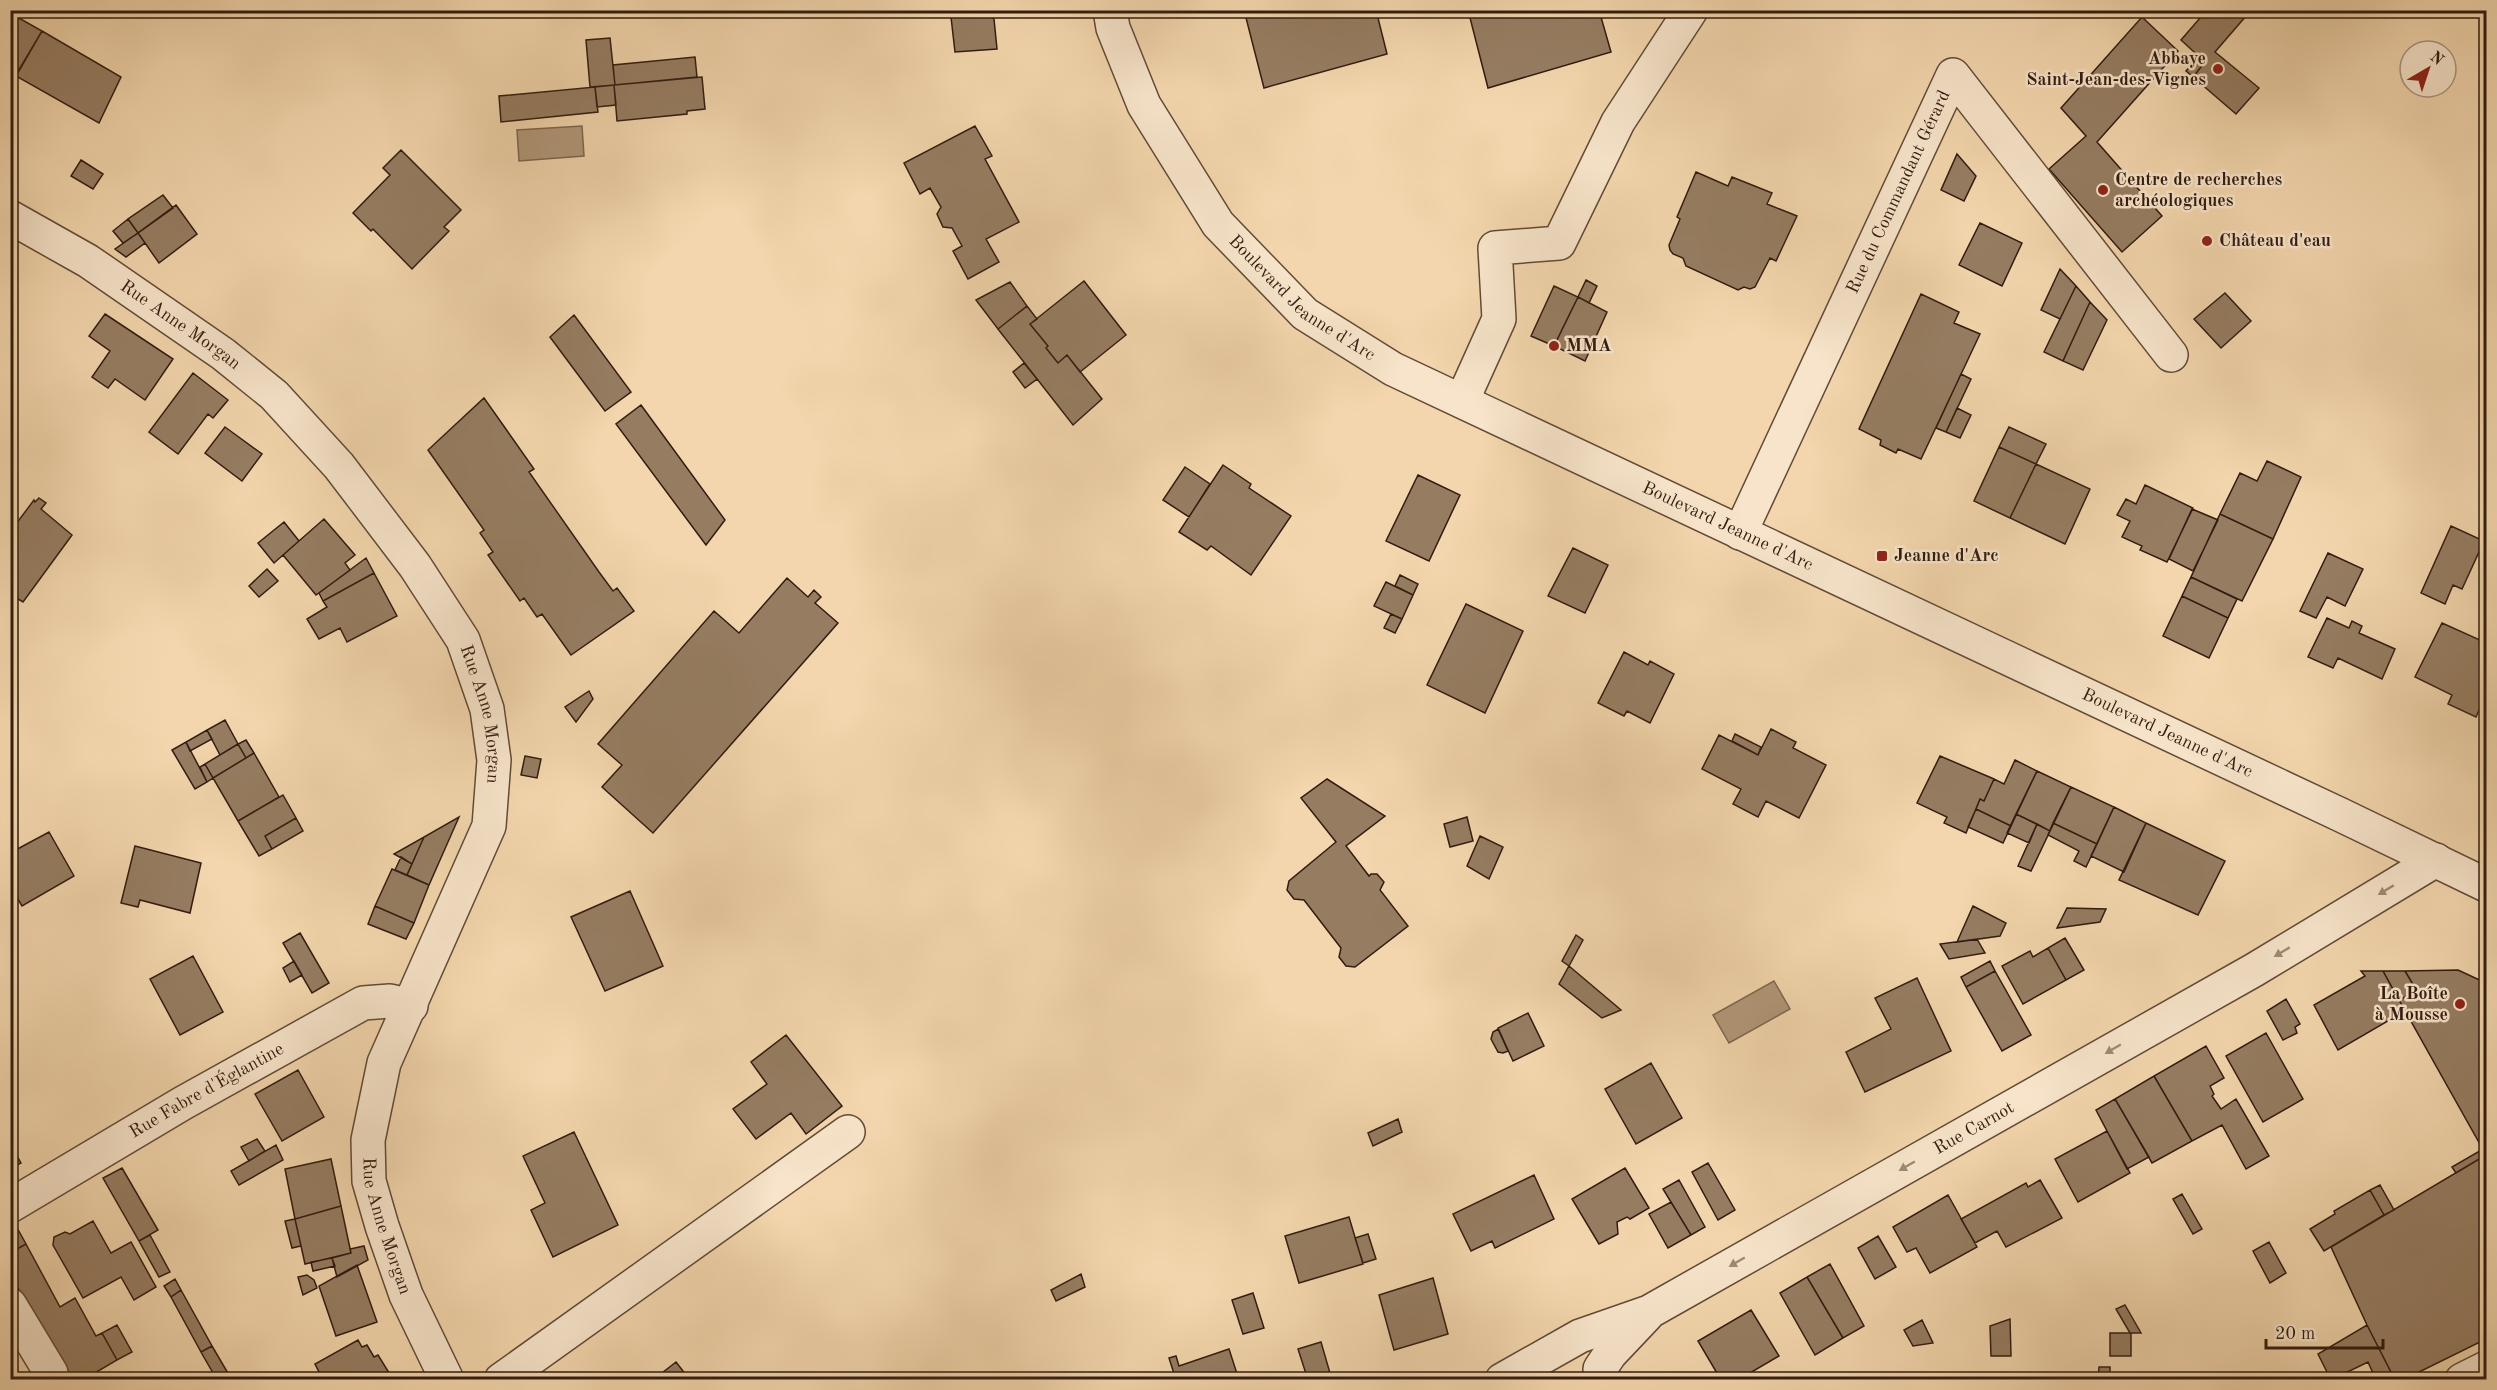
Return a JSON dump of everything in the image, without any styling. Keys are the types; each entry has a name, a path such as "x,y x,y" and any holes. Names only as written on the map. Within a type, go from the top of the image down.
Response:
{"street":[{"name":"Boulevard Jeanne d'Arc","path":"1110,10 1113,28 1144,105 1218,224 1305,314 1393,369 1740,533 2468,870"},
{"path":"1462,401 1499,319 1495,248 1559,243 1618,122 1691,10"},
{"name":"Rue du Commandant Gérard","path":"1740,533 1953,75 2171,354"},
{"name":"Rue Anne Morgan","path":"10,217 88,261 223,354 274,395 339,466 415,566 463,640 487,709 494,760 489,826 384,1063 368,1140 369,1180 406,1295 447,1380"},
{"name":"Rue Carnot","path":"1502,1380 1580,1336 1649,1312 2254,970 2468,870"},
{"name":"Rue Fabre d'Églantine","path":"10,1206 183,1103 363,1003 390,1001 411,1006"},
{"path":"501,1380 848,1132"},
{"path":"10,1305 51,1373"},
{"path":"1601,1380 1600,1369 1610,1354 1649,1312"}],"shaded area":[{"path":"582,126 584,156 519,161 517,130"},
{"path":"1774,981 1790,1009 1729,1043 1713,1015"}],"building":[{"path":"1244,10 1376,10 1387,54 1264,88"},
{"path":"1468,10 1599,10 1611,52 1488,88"},
{"name":"Abbaye Saint-Jean-des-Vignes","path":"2207,10 2239,10 2246,16 2215,52 2259,88 2236,114 2193,77 2205,62 2181,40"},
{"path":"10,13 42,31 10,85"},
{"path":"987,13 994,19 997,49 955,52 951,17"},
{"path":"2142,17 2178,51 2097,142 2162,216 2122,252 2049,169 2086,136 2061,108"},
{"path":"42,31 121,77 99,123 16,76"},
{"path":"610,38 615,85 590,87 586,40"},
{"path":"695,57 697,77 615,85 613,65"},
{"path":"2199,57 2205,62 2193,77 2186,71"},
{"path":"702,77 705,109 687,111 687,114 617,121 614,85"},
{"path":"614,85 616,105 597,107 595,87"},
{"path":"595,87 598,112 501,122 499,96"},
{"path":"975,126 992,156 985,159 1019,222 986,239 999,262 968,279 953,251 962,246 952,228 943,227 937,214 941,207 930,188 920,194 904,163"},
{"path":"401,150 461,210 444,227 449,231 412,269 373,229 371,231 353,213 390,175 383,168"},
{"path":"1957,154 1976,176 1964,201 1941,190"},
{"path":"81,160 103,174 93,189 71,176"},
{"path":"1696,172 1728,186 1732,177 1772,193 1767,204 1797,216 1776,261 1770,258 1755,287 1750,289 1744,287 1738,290 1686,266 1683,258 1673,254 1670,250 1669,245 1680,219 1677,217"},
{"path":"163,195 173,208 138,233 128,219"},
{"path":"176,205 197,234 159,263 138,233"},
{"path":"128,219 138,233 123,243 113,231"},
{"path":"1980,223 2022,243 2002,286 1959,265"},
{"path":"138,233 145,243 126,257 115,249"},
{"path":"2060,269 2076,286 2060,319 2041,310"},
{"path":"1586,280 1597,286 1589,303 1578,297"},
{"path":"1084,281 1126,335 1080,372 1067,355 1058,363 1030,324"},
{"path":"1010,282 1027,306 998,329 976,300"},
{"path":"1554,286 1578,297 1554,346 1531,336"},
{"path":"2076,286 2090,302 2063,361 2044,352"},
{"path":"2225,293 2251,321 2221,348 2194,319"},
{"path":"1921,294 1959,312 1954,323 1980,334 1921,459 1898,449 1896,453 1880,445 1881,440 1859,429"},
{"path":"1578,297 1607,312 1585,361 1554,346"},
{"path":"2090,302 2107,320 2083,370 2063,361"},
{"path":"1027,306 1037,319 1030,324 1058,363 1067,355 1102,399 1073,425 998,329"},
{"path":"105,314 173,359 145,400 115,379 108,388 92,377 110,351 89,336"},
{"path":"574,315 631,392 605,411 550,337"},
{"path":"1024,363 1037,379 1025,388 1013,372"},
{"path":"193,373 228,400 213,418 208,414 178,454 149,432"},
{"path":"1961,374 1971,379 1946,432 1936,428"},
{"path":"484,398 534,469 529,472 599,572 613,591 617,588 634,611 571,655 542,614 537,617 524,598 520,601 488,555 493,552 480,533 484,530 428,450"},
{"path":"641,405 725,520 706,545 616,424"},
{"path":"1957,408 1971,415 1960,438 1946,432"},
{"path":"225,427 262,454 242,481 205,453"},
{"path":"2009,427 2046,444 2036,464 1999,447"},
{"path":"1999,447 2036,464 2010,518 1974,501"},
{"path":"2267,461 2301,477 2273,539 2220,514 2240,473 2257,481"},
{"path":"2036,464 2090,489 2065,544 2010,518"},
{"path":"1223,465 1251,484 1249,488 1291,516 1251,575 1211,546 1207,550 1179,532"},
{"path":"1185,467 1210,484 1189,517 1163,500"},
{"path":"1418,475 1460,495 1429,561 1386,541"},
{"path":"2145,485 2193,508 2167,562 2140,550 2142,546 2122,537 2130,521 2117,515 2126,499 2136,504"},
{"path":"39,498 46,503 41,509 72,535 23,602 10,594 10,532 34,500 35,502"},
{"path":"2192,509 2218,520 2193,571 2169,559"},
{"path":"2220,514 2273,539 2242,601 2191,577"},
{"path":"324,519 355,555 345,563 350,570 316,595 283,555"},
{"path":"284,522 299,541 274,563 258,543"},
{"path":"2451,526 2484,541 2462,589 2453,585 2445,604 2421,593"},
{"path":"1573,548 1608,565 1585,613 1548,596"},
{"path":"2328,553 2363,569 2345,606 2327,597 2316,618 2300,611"},
{"path":"366,558 374,573 323,601 319,593"},
{"path":"267,569 278,581 259,597 249,586"},
{"path":"374,573 397,616 347,642 340,628 319,639 307,619 327,607 323,601"},
{"path":"1400,575 1418,584 1413,595 1395,586"},
{"path":"2191,577 2237,599 2228,618 2182,596"},
{"path":"787,578 808,597 814,590 821,597 815,603 838,623 653,833 602,787 622,765 598,744 714,611 739,633"},
{"path":"1386,582 1413,595 1402,619 1374,606"},
{"path":"2182,596 2228,618 2209,658 2163,636"},
{"path":"1466,604 1523,631 1485,713 1427,685"},
{"path":"1391,614 1402,619 1395,633 1384,628"},
{"path":"2327,618 2349,628 2352,621 2362,626 2359,633 2395,649 2382,679 2338,658 2333,668 2308,657"},
{"path":"2442,623 2486,645 2486,694 2476,717 2448,704 2452,695 2415,677"},
{"path":"1624,652 1648,665 1650,661 1674,674 1650,723 1627,711 1624,716 1598,703"},
{"path":"589,691 593,699 576,722 565,707"},
{"path":"225,720 238,744 220,755 207,730"},
{"path":"1771,729 1796,742 1793,748 1826,765 1799,818 1766,801 1758,817 1733,804 1741,789 1702,769 1719,735 1758,755"},
{"path":"207,730 212,739 190,751 186,742"},
{"path":"1735,734 1761,747 1758,755 1732,741"},
{"path":"246,740 254,753 246,758 238,744"},
{"path":"186,742 207,782 195,789 172,750"},
{"path":"238,744 246,758 213,778 205,764"},
{"path":"254,753 279,797 238,821 213,778"},
{"path":"525,756 541,759 537,778 521,775"},
{"path":"1940,756 1994,779 1984,801 1980,799 1966,833 1944,823 1947,817 1917,803"},
{"path":"2015,760 2037,771 2011,826 1976,809 1980,799 1984,801 1994,779 2004,784"},
{"path":"205,764 213,778 207,782 200,767"},
{"path":"2037,771 2071,787 2050,831 2016,814"},
{"path":"1327,779 1385,816 1346,846 1369,876 1377,874 1384,882 1380,890 1408,926 1355,967 1346,966 1339,957 1341,948 1304,900 1294,899 1287,890 1289,881 1336,842 1301,798"},
{"path":"2071,787 2114,807 2097,844 2053,823"},
{"path":"283,795 296,818 265,836 272,849 259,856 238,821"},
{"path":"2114,807 2146,823 2124,872 2091,856"},
{"path":"1976,809 2011,826 2003,843 1968,827"},
{"path":"2016,814 2037,824 2029,843 2007,833"},
{"path":"459,817 429,885 407,875 424,837"},
{"path":"1467,817 1473,841 1450,847 1444,824"},
{"path":"296,818 303,831 272,849 265,836"},
{"path":"2053,823 2097,844 2086,867 2074,861 2079,851 2048,835"},
{"path":"2146,823 2225,861 2198,915 2119,880"},
{"path":"2037,824 2050,831 2031,871 2018,866"},
{"path":"49,832 74,876 22,906 10,886 10,853"},
{"path":"1480,836 1503,847 1489,879 1467,866"},
{"path":"424,837 412,864 394,854"},
{"path":"135,846 201,863 190,913 140,900 138,907 121,903"},
{"path":"401,857 412,864 407,875 395,870"},
{"path":"392,869 429,885 414,923 375,906"},
{"path":"630,891 663,966 605,991 571,917"},
{"path":"375,906 414,923 406,939 368,924"},
{"path":"1973,906 2006,923 2000,936 1957,942"},
{"path":"2067,908 2106,909 2100,922 2057,928"},
{"path":"300,933 329,983 312,993 283,943"},
{"path":"1576,935 1583,940 1569,966 1562,961"},
{"path":"2065,938 2084,970 2066,980 2048,948"},
{"path":"1977,939 1985,953 1949,959 1940,944"},
{"path":"2048,948 2066,980 2023,1004 2002,966 2030,951 2033,957"},
{"path":"193,956 223,1012 180,1035 150,979"},
{"path":"294,961 302,975 290,982 283,968"},
{"path":"1990,961 1995,971 1966,987 1961,977"},
{"path":"1569,966 1621,1010 1602,1018 1559,984"},
{"path":"2458,970 2486,983 2486,1155 2399,1000 2417,991 2405,971"},
{"path":"1995,971 2031,1035 2002,1051 1966,987"},
{"path":"2361,971 2383,971 2405,1011 2338,1050 2314,1005 2365,976"},
{"path":"2383,971 2405,971 2417,991 2399,1000"},
{"path":"1917,978 1951,1051 1865,1092 1846,1052 1891,1029 1875,998"},
{"path":"2286,999 2300,1024 2295,1027 2297,1033 2283,1040 2267,1011"},
{"path":"1528,1013 1544,1046 1513,1061 1498,1028"},
{"path":"1498,1029 1508,1051 1503,1053 1498,1052 1491,1039 1493,1032"},
{"path":"2266,1033 2303,1099 2263,1122 2226,1056"},
{"path":"786,1035 842,1106 806,1134 791,1113 756,1139 733,1109 767,1084 751,1062"},
{"path":"2206,1046 2224,1078 2210,1086 2214,1094 2212,1096 2221,1109 2236,1099 2269,1156 2246,1169 2222,1125 2192,1141 2154,1076"},
{"path":"1651,1063 1682,1118 1636,1144 1605,1089"},
{"path":"298,1070 324,1117 282,1141 255,1094"},
{"path":"2154,1076 2192,1141 2152,1163 2115,1099"},
{"path":"2115,1099 2149,1157 2127,1169 2096,1110"},
{"path":"1398,1119 1402,1132 1373,1146 1368,1133"},
{"path":"2107,1131 2130,1173 2078,1202 2055,1159"},
{"path":"574,1132 618,1225 553,1257 531,1210 545,1203 523,1156"},
{"path":"257,1139 265,1151 249,1161 241,1147"},
{"path":"10,1144 21,1163 10,1169"},
{"path":"276,1145 283,1160 239,1185 231,1171"},
{"path":"2483,1149 2486,1155 2456,1173 2452,1167"},
{"path":"2486,1155 2486,1339 2403,1380 2395,1380 2331,1247"},
{"path":"331,1159 341,1206 295,1219 285,1169"},
{"path":"1708,1163 1735,1210 1718,1220 1692,1172"},
{"path":"122,1168 158,1230 139,1241 103,1178"},
{"path":"1625,1168 1649,1208 1630,1219 1627,1217 1617,1222 1618,1234 1599,1244 1572,1199"},
{"path":"1534,1175 1554,1219 1495,1248 1492,1241 1471,1251 1453,1214"},
{"path":"1679,1180 1705,1227 1691,1235 1663,1189"},
{"path":"2040,1180 2062,1218 2006,1247 1997,1231 1975,1243 1961,1219 2026,1183 2028,1187"},
{"path":"2380,1185 2394,1210 2384,1215 2370,1190"},
{"path":"2370,1190 2384,1215 2324,1251 2310,1229 2335,1214 2334,1211"},
{"path":"2182,1194 2202,1229 2193,1234 2173,1199"},
{"path":"1948,1195 1977,1247 1930,1273 1916,1248 1907,1252 1893,1227"},
{"path":"1671,1202 1691,1235 1668,1248 1649,1214"},
{"path":"341,1206 351,1253 305,1264 295,1219"},
{"path":"1349,1217 1363,1264 1299,1283 1285,1236"},
{"path":"295,1219 301,1246 292,1248 285,1221"},
{"path":"93,1221 111,1253 131,1242 156,1287 134,1300 121,1277 83,1298 53,1245 54,1237 65,1232 70,1234"},
{"path":"16,1226 26,1244 10,1253 10,1229"},
{"path":"1368,1234 1376,1259 1363,1263 1355,1238"},
{"path":"150,1235 170,1272 159,1277 139,1241"},
{"path":"1878,1236 1896,1267 1875,1279 1858,1248"},
{"path":"2269,1242 2286,1273 2270,1283 2253,1251"},
{"path":"26,1244 60,1307 75,1298 96,1336 102,1333 117,1360 83,1380 70,1380 10,1274 10,1253"},
{"path":"364,1246 368,1260 337,1277 332,1258 351,1253 350,1249"},
{"path":"332,1258 335,1266 313,1271 311,1262"},
{"path":"1830,1264 1864,1326 1843,1338 1807,1277"},
{"path":"357,1265 377,1322 336,1336 319,1286"},
{"path":"1081,1274 1085,1287 1056,1301 1051,1290"},
{"path":"307,1275 314,1280 317,1288 303,1295 298,1277"},
{"path":"1807,1277 1843,1338 1815,1355 1780,1293"},
{"path":"1433,1278 1448,1334 1394,1350 1379,1295"},
{"path":"175,1279 181,1290 171,1297 164,1286"},
{"path":"181,1290 212,1346 201,1352 171,1297"},
{"path":"1253,1293 1264,1328 1243,1334 1232,1300"},
{"path":"2125,1305 2141,1333 2130,1333 2116,1309"},
{"path":"1751,1310 1779,1356 1738,1380 1721,1380 1698,1341"},
{"path":"2010,1319 2011,1356 1991,1356 1990,1326"},
{"path":"1922,1320 1933,1343 1913,1346 1904,1330"},
{"path":"117,1325 132,1352 117,1360 102,1333"},
{"path":"2367,1325 2395,1380 2376,1380 2368,1362 2331,1380 2318,1354"},
{"path":"2110,1333 2131,1333 2131,1356 2110,1356"},
{"path":"358,1340 362,1347 367,1345 374,1357 378,1355 391,1376 385,1380 320,1380 316,1374 319,1372 315,1364"},
{"path":"1321,1342 1332,1380 1308,1380 1298,1349"},
{"path":"212,1346 232,1380 217,1380 201,1352"},
{"path":"1229,1349 1239,1380 1176,1380 1169,1358 1176,1356 1179,1366"},
{"path":"676,1362 690,1380 653,1380"},
{"path":"2099,1367 2110,1367 2110,1380 2098,1380"}],"place":[{"name":"Abbaye Saint-Jean-des-Vignes","path":"2218,69"},
{"name":"Centre de recherches archéologiques","path":"2103,190"},
{"name":"Château d'eau","path":"2207,241"},
{"name":"MMA","path":"1554,346"},
{"name":"Jeanne d'Arc","path":"1882,556"},
{"name":"La Boîte à Mousse","path":"2460,1004"}]}
